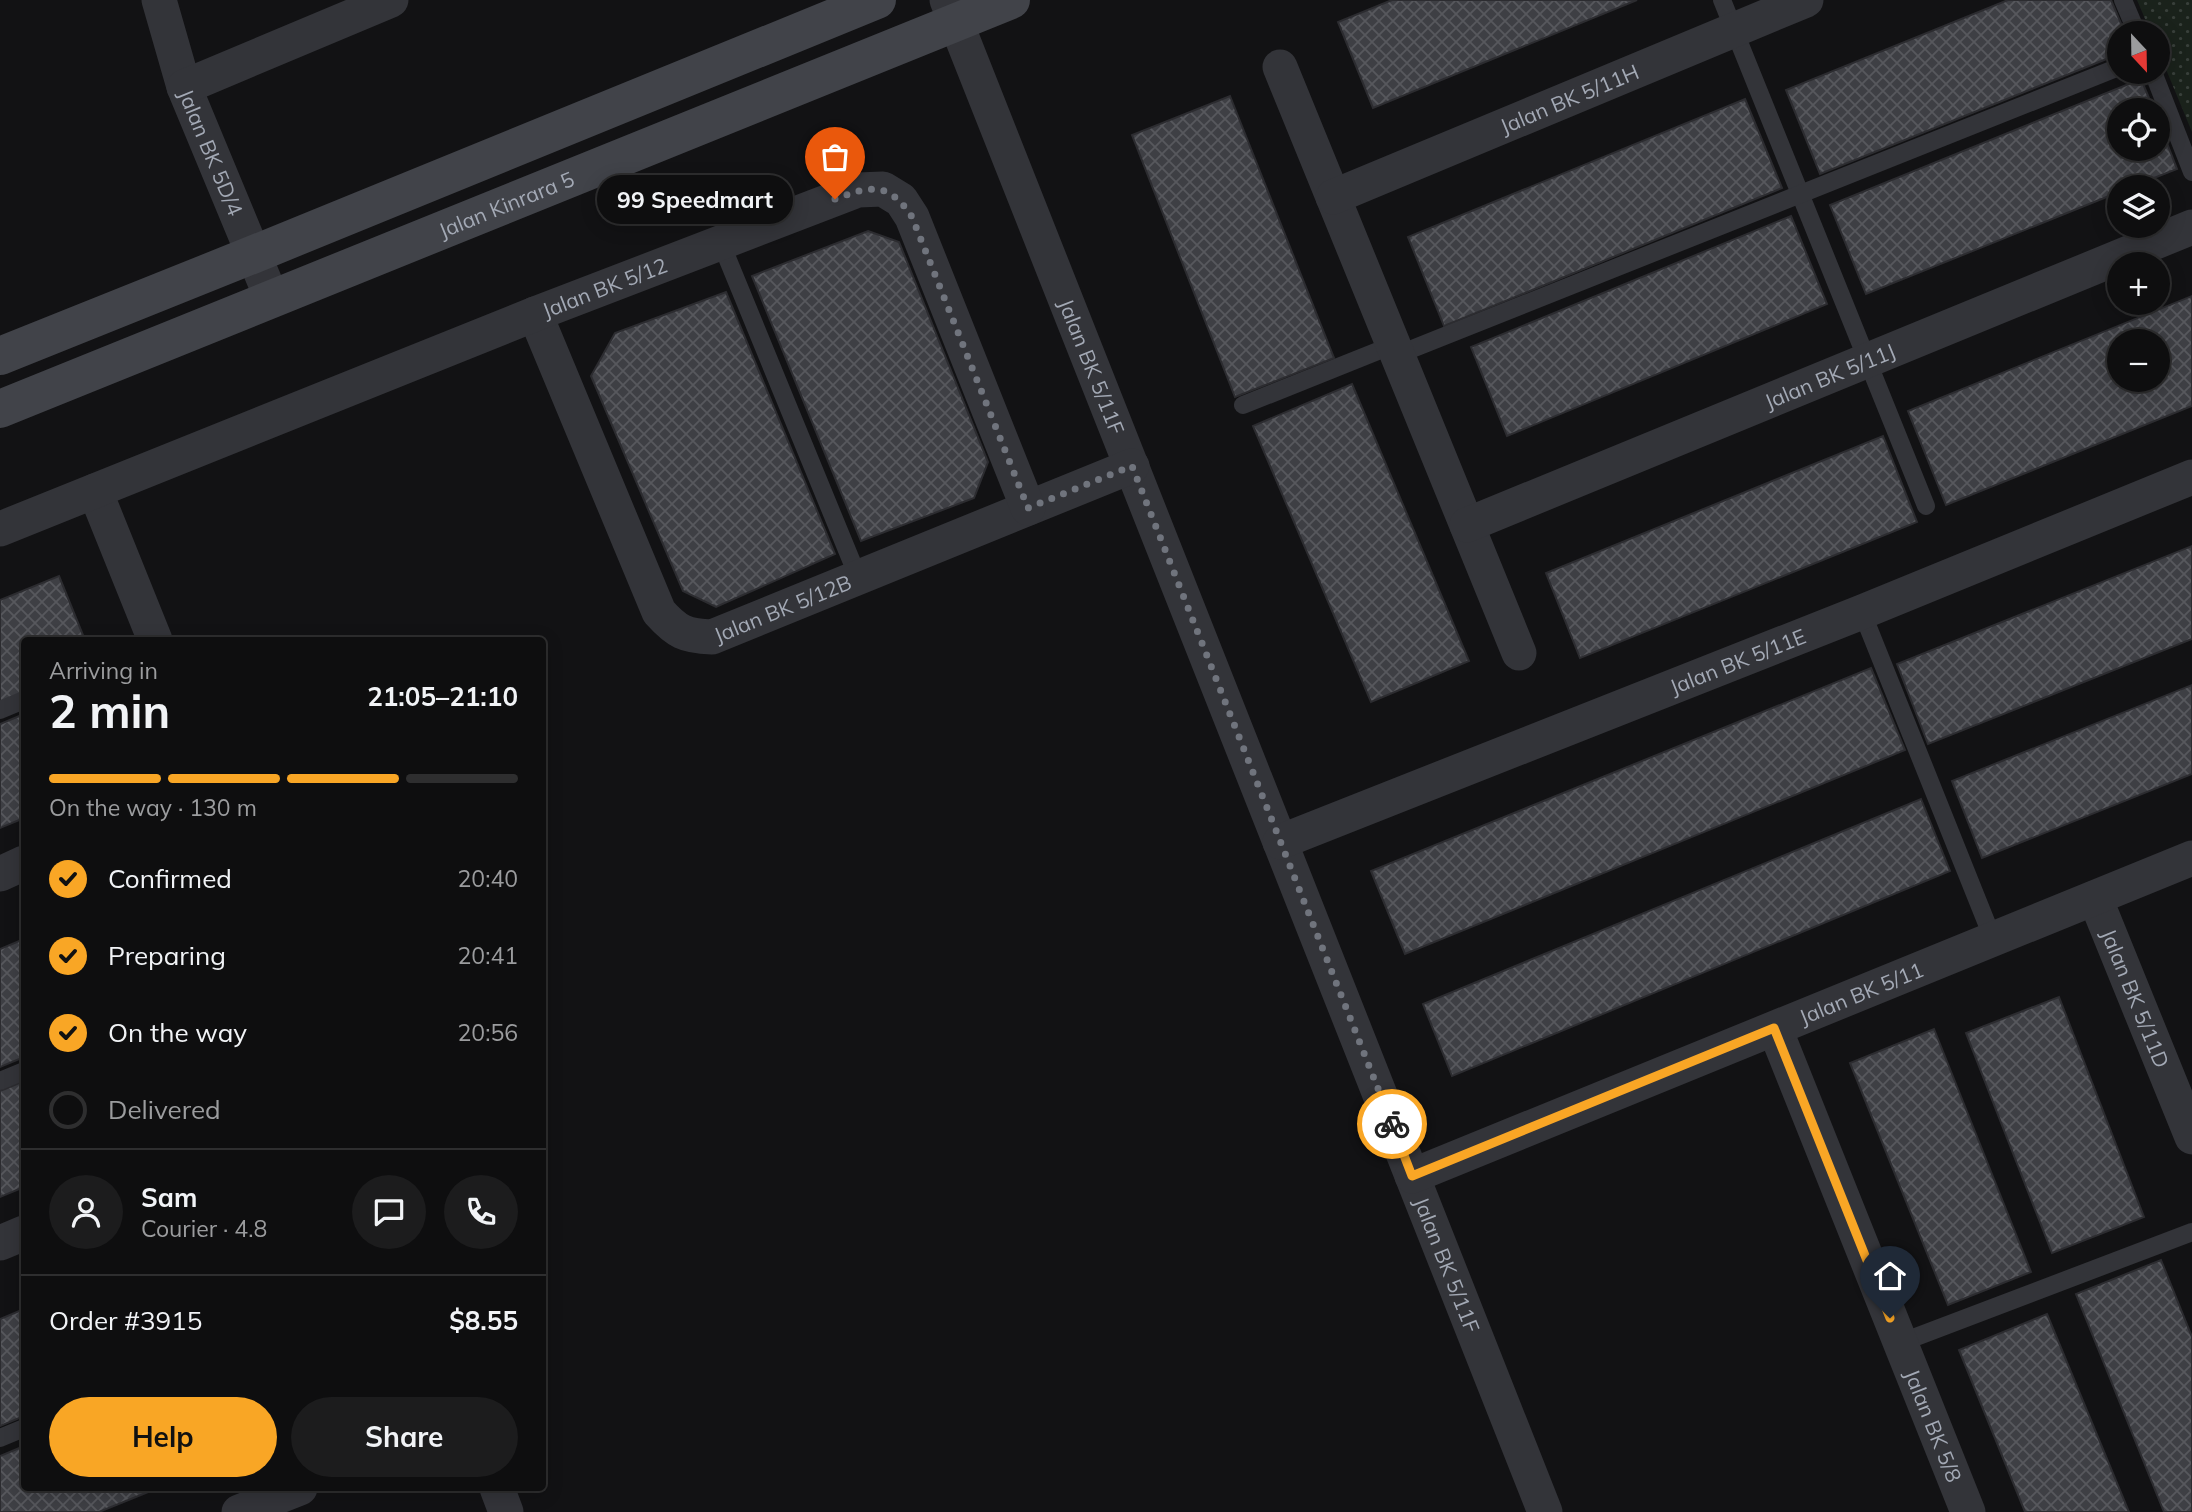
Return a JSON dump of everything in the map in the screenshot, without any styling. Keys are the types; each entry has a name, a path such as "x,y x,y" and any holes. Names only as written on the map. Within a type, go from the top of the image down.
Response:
{"main road":[{"path":"0,356 877,0"},
{"name":"Jalan Kinrara 5","path":"0,409 272,299 952,11 1011,0"}],"street":[{"name":"Jalan BK 5D/4","path":"159,0 184,87 272,299"},
{"path":"184,87 391,0"},
{"name":"Jalan BK 5/11H","path":"1333,197 1728,15 1806,0"},
{"name":"Jalan BK 5/11F","path":"952,11 1545,1512"},
{"path":"1280,67 1519,653"},
{"name":"Jalan BK 5/12","path":"0,529 535,314 858,190 883,189 901,200 912,217 1028,508"},
{"name":"Jalan BK 5/11J","path":"1467,525 2192,227"},
{"name":"Jalan BK 5/12B","path":"535,314 659,611 673,627 690,636 712,637 1132,466"},
{"name":"Jalan BK 5/11E","path":"1280,842 1862,612 2192,477"},
{"path":"95,491 154,637"},
{"name":"Jalan BK 5/11","path":"1412,1176 2192,858"},
{"path":"0,874 21,864"},
{"name":"Jalan BK 5/11D","path":"2095,898 2192,1137"},
{"name":"Jalan BK 5/8","path":"1774,1028 1968,1512"},
{"path":"0,1243 21,1234"},
{"path":"239,1512 292,1491"},
{"path":"498,1491 506,1512"}],"lane":[{"path":"2123,0 2132,21"},
{"path":"1728,15 1926,506"},
{"path":"1243,405 1395,350 1801,194 2107,72"},
{"path":"2158,84 2192,172"},
{"path":"721,243 858,577"},
{"path":"1862,612 1993,939"},
{"path":"0,709 21,701"},
{"path":"0,1081 21,1072"},
{"path":"1900,1343 2192,1232"},
{"path":"0,1438 21,1429"}],"shaded area":[{"path":"2137,0 2192,0 2192,132 2170,79 2170,21 2146,21"}],"building":[{"path":"1392,0 1637,0 1373,108 1338,22"},
{"path":"2008,0 2111,0 2120,21 2107,21 2107,59 1820,174 1786,90"},
{"path":"2129,84 2143,84 2149,98 2107,98 2107,161 2170,161 2170,151 2177,169 2162,175 2107,175 2107,197 1866,294 1830,205"},
{"path":"1230,96 1334,358 1235,397 1132,135"},
{"path":"1745,99 1782,188 1444,326 1408,237"},
{"path":"1791,216 1827,304 1507,436 1471,347"},
{"path":"868,231 899,242 988,462 974,498 861,541 752,276"},
{"path":"726,292 835,554 716,607 683,591 591,376 615,333"},
{"path":"2192,296 2192,406 1946,505 1908,411 2107,330 2107,392 2170,392 2170,329 2111,329 2145,315 2170,315 2170,305"},
{"path":"1352,384 1469,661 1371,702 1253,426"},
{"path":"1883,436 1917,522 1580,658 1546,573"},
{"path":"2192,546 2192,639 1928,744 1897,664"},
{"path":"59,576 84,637 21,637 21,695 0,703 0,600"},
{"path":"1871,668 1905,750 1405,954 1371,871"},
{"path":"2192,685 2192,774 1982,858 1952,781"},
{"path":"21,715 21,819 0,828 0,724"},
{"path":"1921,799 1950,871 1452,1076 1423,1004"},
{"path":"21,940 21,1058 0,1067 0,949"},
{"path":"2059,997 2144,1217 2052,1253 1966,1033"},
{"path":"1934,1029 2031,1272 1948,1305 1850,1063"},
{"path":"21,1082 21,1188 0,1197 0,1091"},
{"path":"2161,1260 2192,1337 2192,1512 2164,1512 2076,1294"},
{"path":"21,1310 21,1417 0,1426 0,1319"},
{"path":"2047,1314 2129,1512 2025,1512 1959,1350"},
{"path":"21,1447 21,1491 151,1491 99,1512 0,1512 0,1456"}],"way so far":[{"path":"835,199 858,190 883,189 901,200 912,217 1028,508 1132,466 1392,1124"}],"place":[{"name":"99 Speedmart","path":"835,199"}],"route":[{"path":"1392,1124 1412,1176 1774,1028 1890,1318"}]}
